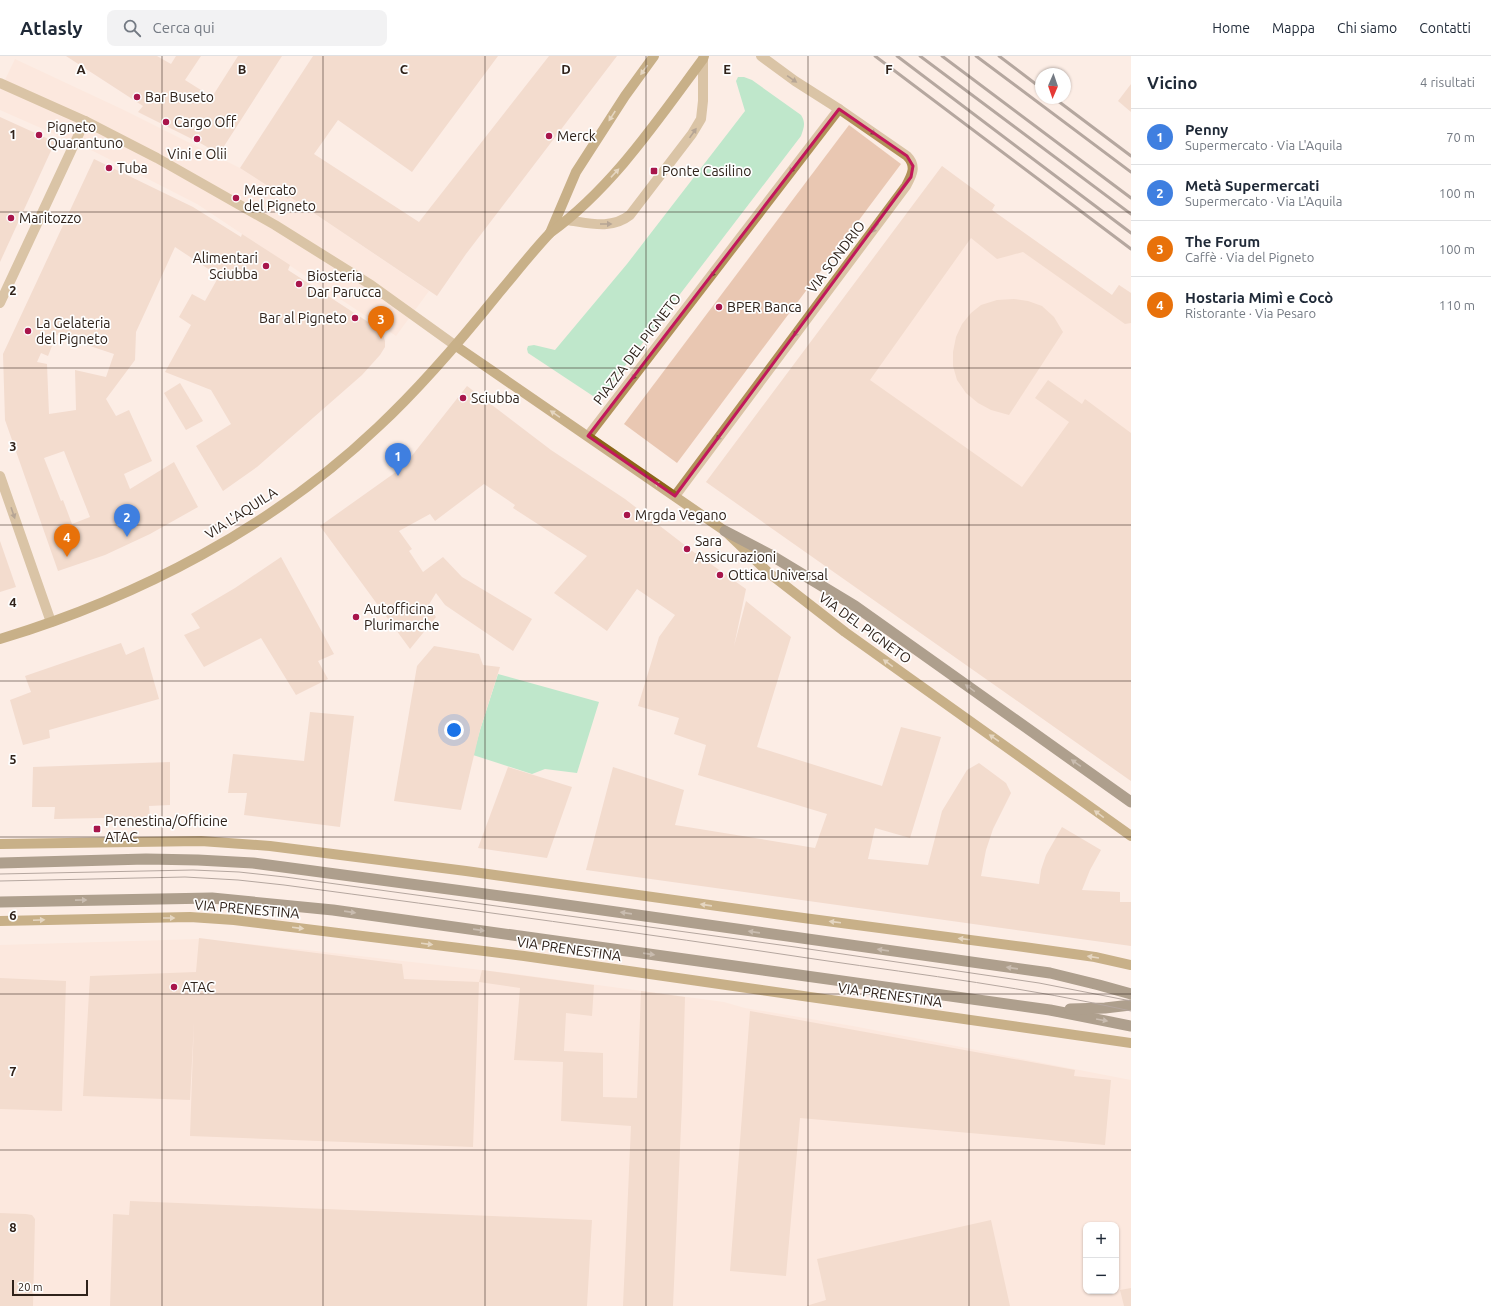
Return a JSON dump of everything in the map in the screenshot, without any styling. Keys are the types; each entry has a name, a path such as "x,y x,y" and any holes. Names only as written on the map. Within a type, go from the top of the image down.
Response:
{"highway":[{"path":"725,531 774,557 855,606 1131,802"},
{"path":"0,863 146,859 253,863 538,901 1050,973 1131,994"},
{"path":"0,902 205,898 243,900 333,910 1050,1010 1131,1026"},
{"path":"1050,1010 1105,1008 1131,1005"}],"main road":[{"path":"550,232 576,172 625,96 654,56"},
{"path":"588,436 456,346 550,232 567,220 595,195 620,168 703,58"},
{"name":"VIA L'AQUILA","path":"0,639 51,622 138,587 176,569 225,542 282,504 349,453 379,426 456,346"},
{"name":"VIA DEL PIGNETO","path":"588,436 725,531 769,573 845,632 1131,836"},
{"path":"0,844 194,841 270,846 1024,947 1095,957 1131,965"},
{"name":"VIA PRENESTINA","path":"0,921 190,917 234,920 524,956 1131,1043"}],"street":[{"path":"761,56 795,81 838,109"},
{"path":"567,220 605,224 618,223 630,215 692,134 701,119 703,101 703,58"},
{"path":"0,83 85,121 157,158 275,226 371,285 456,346"},
{"name":"PIAZZA DEL PIGNETO","path":"588,436 838,109"},
{"name":"VIA SONDRIO","path":"675,496 906,186 911,177 913,166 911,160 907,156 838,109"},
{"path":"0,302 85,121"},
{"path":"0,476 51,622"}],"highlighted area":[{"path":"839,109 907,156 913,166 911,177 675,496 588,436"}],"shaded area":[{"name":"Mercato del Pigneto","path":"15,59 126,111 240,168 288,199 290,197 429,291 396,336 197,204 95,152 0,110 0,90"},
{"path":"942,166 992,210 1112,295 1119,285 1131,293 1131,781 706,482"},
{"path":"199,939 516,974 724,1002 745,1008 853,1026 1131,1080 1131,1306 0,1306 0,945"}],"green space":[{"path":"738,77 744,77 752,80 801,115 804,120 804,125 801,136 599,400 528,353 528,346 534,345 555,350 627,264 745,111 736,81"},
{"path":"498,674 599,702 577,773 545,769 532,774 473,755"}],"building":[{"path":"66,56 157,56 171,64 176,56 201,56 185,80 212,97 238,56 282,56 219,154 138,112 143,106"},
{"path":"313,56 498,56 412,172 338,120 314,154 419,222 549,56 617,56 466,254 437,296 290,197 288,199 240,168"},
{"path":"1131,84 1131,112 1118,101"},
{"path":"0,117 55,142 0,262"},
{"path":"849,125 901,164 677,463 624,424"},
{"path":"94,159 193,207 241,237 242,234 290,265 288,270 379,329 385,341 385,347 380,355 362,375 257,467 223,491 196,446 231,424 211,390 165,372 191,325 179,317 192,294 205,301 219,276 175,247 136,332 135,360 106,399 116,416 129,410 152,461 124,474 130,489 174,462 198,507 150,534 105,555 58,571 5,420 3,354","holes":["51,333 114,354 106,377 75,370 76,410 49,414 47,364 37,362 41,353 48,356 52,346 46,344","64,451 90,517 72,524 44,458"]},
{"path":"942,166 995,205 992,210 1112,295 1119,285 1131,293 1131,323 1125,324 1023,252 997,259 971,238 870,380 1022,487 1069,422 1035,398 1048,380 1082,404 1085,399 1131,433 1131,781 706,482"},
{"path":"1014,299 1028,301 1042,306 1054,317 1063,332 1009,415 991,410 978,403 966,393 957,380 953,366 953,352 956,337 962,324 971,313 981,305 997,300"},
{"path":"180,383 203,421 186,430 164,393"},
{"path":"467,386 551,450 625,499 695,553 699,553 708,562 746,589 734,646 746,601 791,637 757,747 882,786 901,727 941,737 910,838 875,828 868,859 928,865 942,811 967,770 979,763 1006,783 1011,793 993,829 986,850 981,876 1039,884 1041,870 1046,855 1062,827 1101,850 1090,870 1082,890 1120,892 1120,902 1131,902 1131,946 586,870 613,767 684,790 675,825 815,848 827,814 698,775 706,745 674,734 679,718 638,706 659,637 675,615 637,589 607,631 554,593 587,556 513,508 515,505 484,484 435,521 430,514 399,531 412,549 409,551 423,572 443,557 462,577 532,619 513,651 445,605 436,593 428,606 436,617 410,649 320,526 403,467"},
{"path":"0,541 16,587 0,592"},
{"path":"281,557 334,654 318,661 328,679 296,695 261,638 204,667 184,635 200,628 191,614 235,588"},
{"path":"121,643 126,655 144,647 159,699 49,730 50,738 23,745 10,700 31,692 25,676"},
{"path":"434,646 479,654 483,665 500,667 480,730 461,810 394,801 417,666"},
{"path":"310,712 354,716 340,827 244,815 247,793 228,793 233,754 304,761"},
{"path":"170,762 170,805 149,806 150,817 54,819 55,807 32,807 33,767"},
{"path":"508,767 572,787 547,858 478,848"},
{"path":"199,938 402,964 404,979 479,982 473,1147 190,1136 194,1022 190,1100 83,1096 90,976 196,972"},
{"path":"482,970 594,985 592,1016 566,1013 564,1051 603,1053 603,1097 637,1098 641,991 685,997 673,1306 623,1306 631,1126 561,1121 563,1062 514,1060 520,988 479,982"},
{"path":"0,978 66,981 62,1111 0,1109"},
{"path":"750,1011 1075,1070 1074,1076 1111,1080 1105,1145 800,1118 786,1276 730,1271"},
{"path":"130,1201 592,1220 587,1306 110,1306 113,1214 129,1215"},
{"path":"0,1213 32,1215 35,1219 33,1306 0,1306"},
{"path":"991,1220 1010,1306 806,1306 826,1300 817,1259"},
{"path":"1131,1288 1131,1306 1124,1306 1120,1290"}],"tram line":[{"path":"0,874 193,870 239,872 285,877 795,947 1039,983 1131,1001"},
{"path":"0,881 185,877 238,880 284,885 620,931 937,977 1054,995 1131,1011"}],"railway":[{"path":"875,56 1131,249"},
{"path":"897,56 1131,233"},
{"path":"920,56 1131,214"},
{"path":"942,56 1131,198"},
{"path":"976,56 1131,172"},
{"path":"999,56 1035,83"},
{"path":"1062,104 1131,156"}],"place":[{"name":"Bar Buseto","path":"137,97"},
{"name":"Cargo Off","path":"166,122"},
{"name":"Pigneto Quarantuno","path":"39,135"},
{"name":"Merck","path":"549,136"},
{"name":"Vini e Olii","path":"197,139"},
{"name":"Tuba","path":"109,168"},
{"name":"Ponte Casilino","path":"654,171"},
{"name":"Mercato del Pigneto","path":"236,198"},
{"name":"Maritozzo","path":"11,218"},
{"name":"Alimentari Sciubba","path":"266,266"},
{"name":"Biosteria Dar Parucca","path":"299,284"},
{"name":"BPER Banca","path":"719,307"},
{"name":"Bar al Pigneto","path":"355,318"},
{"name":"La Gelateria del Pigneto","path":"28,331"},
{"name":"The Forum","path":"381,339"},
{"name":"Sciubba","path":"463,398"},
{"name":"Penny","path":"398,476"},
{"name":"Mrgda Vegano","path":"627,515"},
{"name":"Metà Supermercati","path":"127,537"},
{"name":"Sara Assicurazioni","path":"687,549"},
{"name":"Hostaria Mimì e Cocò","path":"67,557"},
{"name":"Ottica Universal","path":"720,575"},
{"name":"Autofficina Plurimarche","path":"356,617"},
{"name":"Prenestina/Officine ATAC","path":"97,829"},
{"name":"ATAC","path":"174,987"}]}
